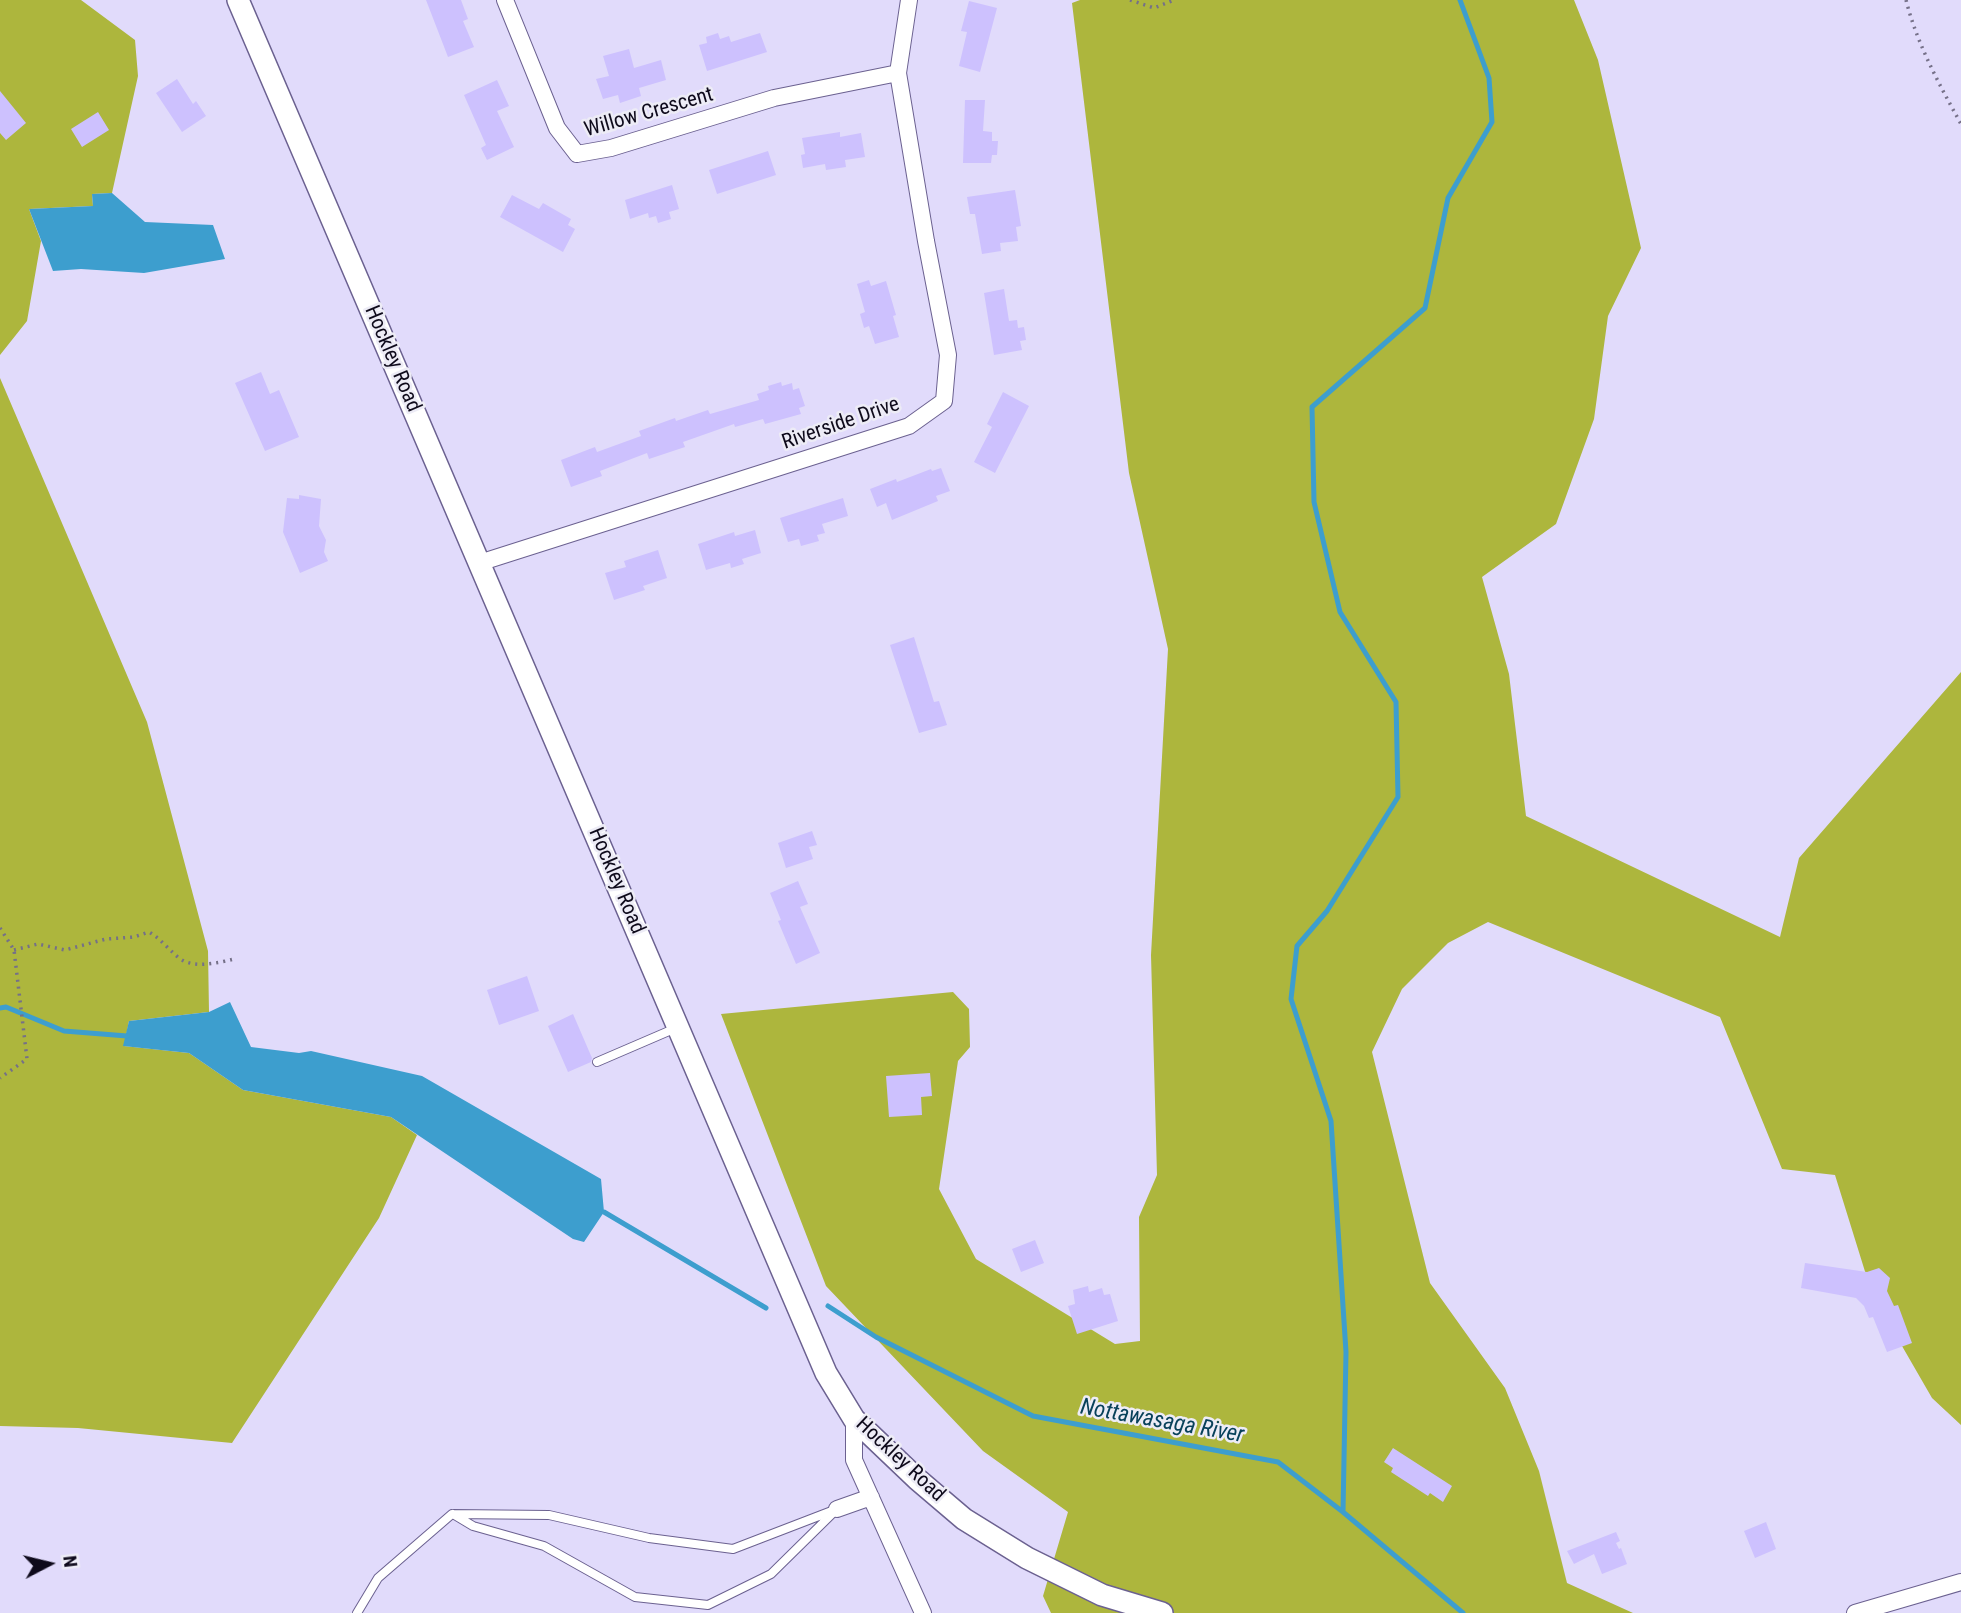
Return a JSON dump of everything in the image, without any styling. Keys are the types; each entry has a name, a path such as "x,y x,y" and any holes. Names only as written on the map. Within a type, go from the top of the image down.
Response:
{"main road":[{"name":"Hockley Road","path":"238,0 826,1373 854,1419 964,1519 1027,1558 1102,1595 1162,1613"}],"street":[{"name":"Willow Crescent","path":"505,0 557,128 577,154 611,148 775,98 898,73"},
{"name":"Riverside Drive","path":"480,563 909,426 944,401 948,355 898,73 909,0"},
{"path":"854,1419 854,1460 923,1613"},
{"path":"837,1508 871,1497"},
{"path":"1855,1613 1961,1582"}],"lane":[{"path":"597,1062 679,1027"},
{"path":"357,1613 379,1578 452,1514 549,1516 649,1538 733,1549 837,1508"},
{"path":"452,1514 473,1526 544,1546 635,1597 708,1605 771,1574 837,1508"}],"path":[{"path":"1130,0 1154,8 1174,0"},
{"path":"1906,0 1911,20 1936,79 1961,124"},
{"path":"0,928 14,950 27,1059 0,1078"},
{"path":"14,950 38,944 65,950 106,939 134,937 149,932 162,940 181,960 200,964 234,959"}],"green space":[{"path":"0,0 81,0 135,40 138,76 112,193 92,194 93,206 29,209 41,241 27,321 0,355"},
{"path":"1080,0 1574,0 1598,60 1641,248 1608,316 1594,419 1556,524 1482,577 1509,674 1526,816 1780,937 1799,858 1961,672 1961,1425 1932,1398 1872,1294 1835,1175 1782,1169 1720,1017 1488,922 1448,943 1402,989 1372,1052 1430,1283 1505,1388 1539,1471 1567,1583 1633,1613 1051,1613 1043,1596 1068,1512 983,1451 826,1286 721,1014 953,992 969,1009 970,1047 958,1061 939,1189 976,1259 1115,1344 1140,1341 1139,1217 1157,1175 1151,955 1168,649 1129,473 1072,3"},
{"path":"0,378 147,722 208,951 209,1012 129,1021 124,1046 189,1053 243,1090 391,1117 417,1135 379,1218 232,1443 78,1428 0,1426"}],"water":[{"path":"112,193 145,222 213,225 225,259 144,273 81,269 53,271 29,209 93,206 92,194"},
{"path":"230,1002 251,1047 299,1053 311,1051 422,1076 601,1179 604,1212 584,1242 573,1239 391,1117 243,1090 189,1053 123,1046 129,1021 209,1012"}],"building":[{"path":"426,0 461,0 468,19 463,21 474,47 448,57"},
{"path":"969,1 997,8 980,72 959,66 967,32 961,31"},
{"path":"718,33 720,39 729,36 731,42 760,33 767,52 707,71 699,45 707,43 706,37"},
{"path":"629,49 634,68 661,60 666,80 639,88 641,96 620,103 618,95 603,99 596,79 609,76 603,56"},
{"path":"177,79 193,104 196,101 206,116 182,132 156,93"},
{"path":"497,80 509,106 497,111 514,147 487,160 481,148 486,145 464,95"},
{"path":"0,91 26,123 6,140 0,133"},
{"path":"965,100 985,100 983,131 992,132 992,141 998,141 997,155 992,155 991,163 963,163"},
{"path":"98,112 109,130 82,147 71,129"},
{"path":"840,132 840,137 861,133 865,157 845,160 846,167 826,170 825,164 803,168 801,155 805,154 802,138"},
{"path":"768,151 776,175 717,194 709,170"},
{"path":"672,185 679,209 669,212 671,219 658,223 656,216 649,218 648,213 630,219 625,200"},
{"path":"1015,190 1021,226 1016,227 1018,241 1000,243 1001,251 982,254 975,214 970,214 967,197"},
{"path":"512,195 539,209 543,203 571,219 568,225 575,229 563,252 500,217"},
{"path":"869,280 871,286 886,281 899,337 875,344 869,326 864,328 860,314 865,312 857,284"},
{"path":"1004,289 1009,321 1017,320 1018,328 1024,327 1026,340 1020,341 1022,350 994,355 984,293"},
{"path":"261,372 270,394 279,390 299,437 265,451 235,383"},
{"path":"781,382 782,386 792,383 793,390 799,388 805,406 799,408 801,414 765,424 763,419 735,427 734,424 683,442 685,447 649,459 647,453 600,471 602,476 571,487 561,460 595,447 597,452 641,436 639,431 675,418 676,421 708,410 710,414 759,400 757,394 769,390 768,386"},
{"path":"1003,392 1029,406 995,473 974,462 992,427 987,424"},
{"path":"941,468 950,491 936,496 938,501 892,520 886,503 877,507 870,489 896,479 897,482"},
{"path":"299,495 321,499 319,526 326,540 324,552 328,561 300,573 283,532 287,498 299,499"},
{"path":"843,498 848,516 822,524 825,533 817,535 819,541 801,546 799,539 788,542 780,518"},
{"path":"755,530 761,553 742,559 744,564 731,568 730,563 706,570 698,544 734,532 735,536"},
{"path":"658,550 667,578 643,586 645,590 614,600 605,573 626,567 624,561"},
{"path":"914,637 934,702 939,701 947,725 919,733 890,645"},
{"path":"812,831 817,845 809,847 813,859 786,868 778,843"},
{"path":"798,881 808,904 800,907 820,953 796,964 778,921 781,920 770,893"},
{"path":"527,976 539,1011 499,1025 487,990"},
{"path":"573,1014 592,1058 591,1062 568,1072 548,1026"},
{"path":"930,1073 932,1096 921,1097 922,1115 889,1117 886,1076"},
{"path":"1035,1240 1044,1263 1021,1272 1012,1249"},
{"path":"1805,1263 1867,1272 1879,1268 1890,1278 1887,1291 1894,1306 1898,1305 1912,1343 1887,1352 1873,1317 1869,1318 1864,1306 1856,1298 1801,1288"},
{"path":"1088,1286 1089,1292 1102,1288 1104,1295 1110,1294 1118,1321 1077,1334 1068,1306 1075,1304 1073,1290"},
{"path":"1393,1448 1452,1486 1443,1502 1430,1493 1428,1496 1391,1472 1393,1468 1384,1462"},
{"path":"1766,1522 1776,1549 1755,1558 1744,1531"},
{"path":"1616,1532 1620,1541 1616,1543 1619,1549 1621,1548 1627,1564 1602,1574 1594,1554 1574,1564 1567,1551"}],"waterway":[{"path":"1343,1512 1346,1352 1331,1121 1291,999 1297,946 1327,911 1398,797 1396,702 1340,612 1314,502 1312,407 1425,308 1448,198 1492,122 1489,78 1460,0"},
{"name":"Nottawasaga River","path":"0,1008 6,1007 64,1031 127,1036"},
{"name":"Nottawasaga River","path":"604,1212 766,1308"},
{"name":"Nottawasaga River","path":"828,1306 876,1337 1033,1416 1278,1462 1343,1512 1463,1613"}]}
